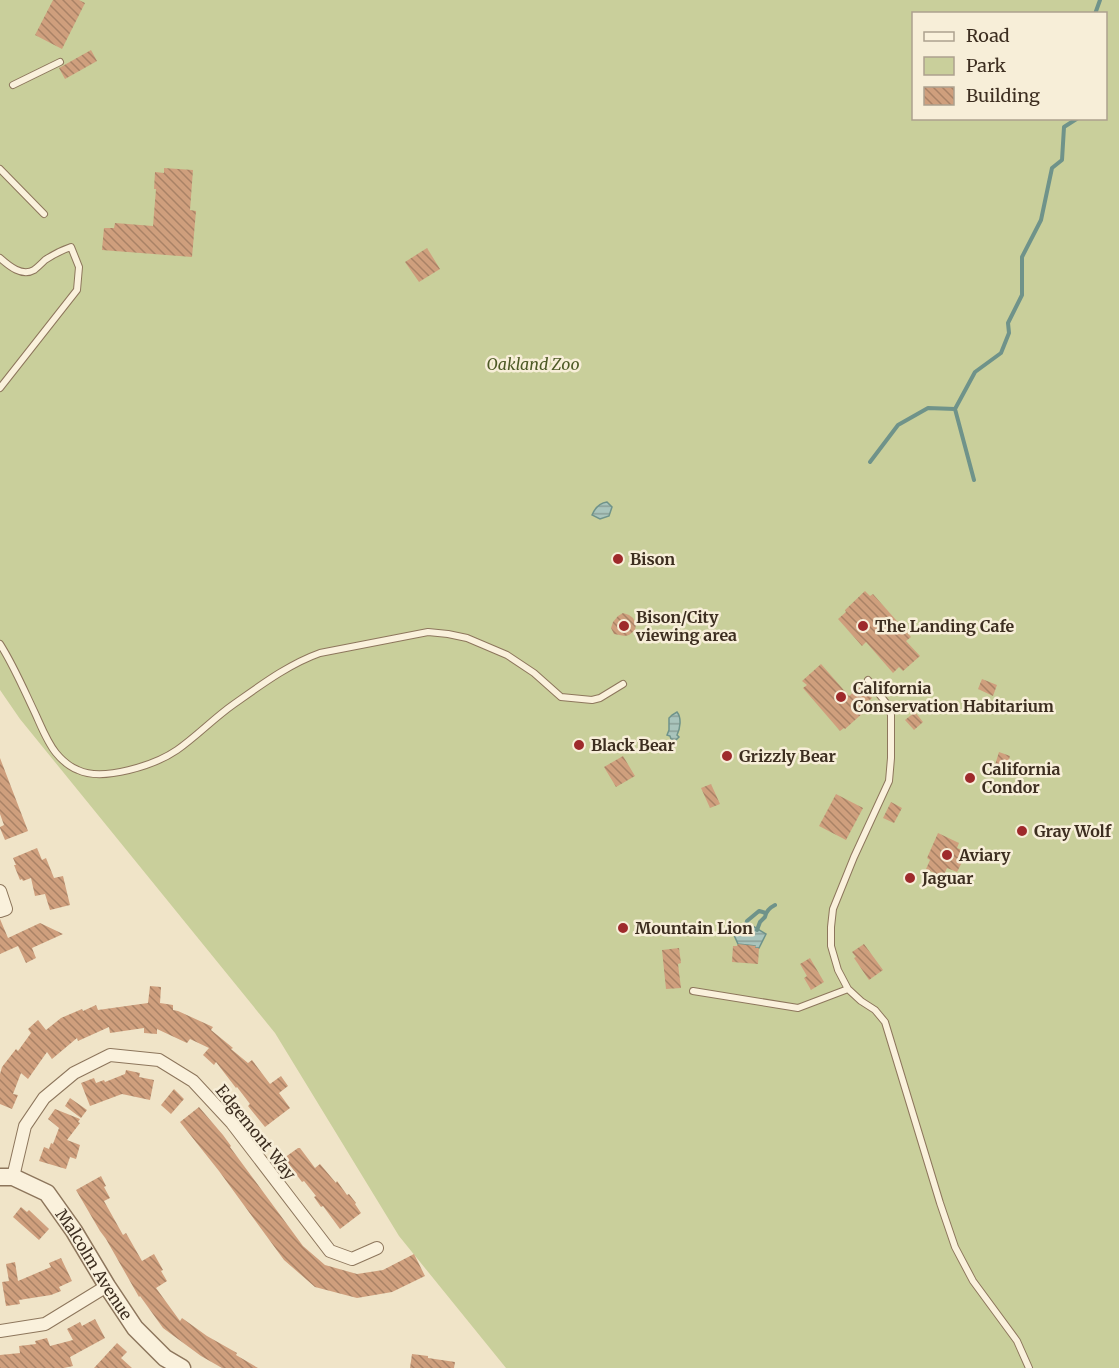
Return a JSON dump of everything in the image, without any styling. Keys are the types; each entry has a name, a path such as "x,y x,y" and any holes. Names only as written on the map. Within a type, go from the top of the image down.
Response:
{"street":[{"path":"0,891 6,909 0,911"},
{"name":"Edgemont Way","path":"7,1177 25,1126 44,1098 74,1072 110,1055 159,1060 193,1081 232,1123 330,1251 352,1259 377,1248"},
{"name":"Malcolm Avenue","path":"7,1177 47,1193 74,1231 135,1328 165,1358 182,1368"},
{"path":"0,1331 45,1324 107,1286"}],"lane":[{"path":"13,85 60,62"},
{"path":"0,169 44,213"},
{"path":"0,258 11,267 23,272 34,270 43,261 71,247 79,267 77,290 0,388"},
{"path":"0,644 45,735 57,753 78,771 92,773 114,774 157,761 176,751 232,705 309,657 428,632 467,638 507,655 534,673 561,697 592,700 600,698 623,684"},
{"path":"868,680 887,704 891,715 889,780 833,909 831,946 838,970 848,989 875,1010 885,1022 955,1247 973,1281 1017,1341 1029,1368"},
{"path":"693,991 798,1008 848,989"}],"green space":[{"name":"Oakland Zoo","path":"0,0 1119,0 1119,1368 506,1368 399,1236 275,1033 20,719 0,690"}],"water":[{"path":"607,502 612,507 609,516 600,519 592,515 598,506"},
{"path":"677,712 680,724 677,735 679,737 676,740 667,735 669,718"},
{"path":"746,925 750,930 753,926 766,934 759,948 738,944 734,935"}],"building":[{"path":"53,0 79,0 85,3 62,49 35,35"},
{"path":"91,50 97,61 65,79 59,68"},
{"path":"164,168 193,170 190,210 196,211 192,257 102,250 104,228 114,228 115,223 153,226 155,172 164,173"},
{"path":"427,248 440,269 419,282 405,262"},
{"path":"865,591 870,596 873,594 911,637 906,641 920,656 903,671 899,667 893,673 866,642 862,646 838,619"},
{"name":"Bison/City viewing area","path":"623,613 633,618 636,624 635,630 625,636 614,634 611,628 613,622"},
{"name":"California Conservation Habitarium","path":"821,664 849,696 861,686 872,698 860,709 864,712 840,731 803,688 807,685 802,681"},
{"path":"982,679 997,685 993,696 978,689"},
{"path":"915,712 923,722 914,730 905,720"},
{"path":"999,752 1010,756 1005,772 994,768"},
{"path":"623,756 635,776 616,787 604,767"},
{"path":"0,758 28,831 5,840 0,828 4,825 0,814"},
{"path":"711,784 720,804 710,808 701,788"},
{"path":"836,794 863,808 846,840 819,826"},
{"path":"891,802 902,808 894,823 883,818"},
{"name":"Aviary","path":"938,833 959,843 957,848 967,852 957,872 947,868 943,877 926,869 930,860 927,858"},
{"path":"37,848 42,860 46,858 54,878 63,876 70,905 50,910 45,894 35,896 31,878 20,880 13,858"},
{"path":"0,919 8,938 40,923 63,934 32,948 36,958 26,963 18,946 0,954"},
{"path":"738,944 759,948 758,964 732,962 733,946"},
{"path":"864,944 883,970 869,980 852,952"},
{"path":"679,948 681,988 666,989 662,950"},
{"path":"810,958 824,982 811,990 800,964"},
{"path":"150,986 161,987 160,1003 173,1005 173,1010 213,1027 211,1030 233,1048 231,1049 248,1063 252,1060 270,1084 281,1076 288,1086 279,1093 290,1108 265,1127 248,1106 250,1104 216,1062 214,1065 203,1055 209,1048 190,1039 187,1043 157,1029 157,1034 144,1033 144,1028 110,1033 109,1027 78,1041 77,1038 52,1059 47,1052 28,1079 21,1073 13,1094 18,1095 12,1109 0,1104 2,1067 16,1049 18,1051 31,1033 28,1029 38,1020 46,1030 61,1018 96,1005 98,1010 148,1003"},
{"path":"126,1070 140,1073 139,1077 154,1080 150,1100 122,1094 90,1106 81,1083 94,1078 96,1083 104,1080 105,1082 125,1074"},
{"path":"174,1089 184,1099 171,1114 161,1105"},
{"path":"70,1098 87,1110 81,1118 65,1106"},
{"path":"199,1107 223,1135 303,1246 325,1265 357,1274 383,1270 414,1254 425,1276 392,1292 357,1298 315,1287 284,1260 180,1122"},
{"path":"55,1109 80,1119 78,1122 80,1123 67,1140 80,1145 76,1159 70,1157 66,1169 39,1161 44,1147 49,1149 51,1143 53,1144 59,1128 48,1119"},
{"path":"298,1148 315,1168 320,1164 356,1203 361,1213 340,1229 284,1158"},
{"path":"101,1176 110,1198 104,1201 123,1235 126,1233 142,1261 154,1254 163,1270 161,1271 167,1281 156,1288 180,1321 182,1318 258,1368 222,1368 201,1356 163,1328 139,1297 76,1190"},
{"path":"21,1207 27,1212 29,1210 49,1229 39,1240 13,1217"},
{"path":"61,1258 72,1281 59,1287 61,1291 51,1295 19,1300 20,1304 6,1306 2,1282 9,1281 6,1264 15,1262 18,1281 51,1267 49,1263"},
{"path":"95,1319 105,1338 70,1357 73,1366 0,1368 0,1355 20,1353 19,1346 36,1344 35,1341 47,1338 50,1346 73,1340 67,1329 80,1322 82,1326"},
{"path":"117,1343 127,1352 121,1358 132,1368 94,1368"},
{"path":"412,1354 455,1362 454,1368 410,1368"}],"waterway":[{"path":"1096,12 1100,0"},
{"path":"870,462 898,425 928,408 955,409 975,372 1001,353 1009,333 1008,323 1022,295 1022,257 1041,220 1052,168 1062,160 1064,127 1075,120"},
{"path":"955,409 974,480"},
{"path":"757,930 767,911 775,905"},
{"path":"746,925 747,921 759,911 766,913"}],"place":[{"name":"Bison","path":"618,559"},
{"name":"Bison/City viewing area","path":"624,626"},
{"name":"The Landing Cafe","path":"863,626"},
{"name":"California Conservation Habitarium","path":"841,697"},
{"name":"Black Bear","path":"579,745"},
{"name":"Grizzly Bear","path":"727,756"},
{"name":"California Condor","path":"970,778"},
{"name":"Gray Wolf","path":"1022,831"},
{"name":"Aviary","path":"947,855"},
{"name":"Jaguar","path":"910,878"},
{"name":"Mountain Lion","path":"623,928"}]}
